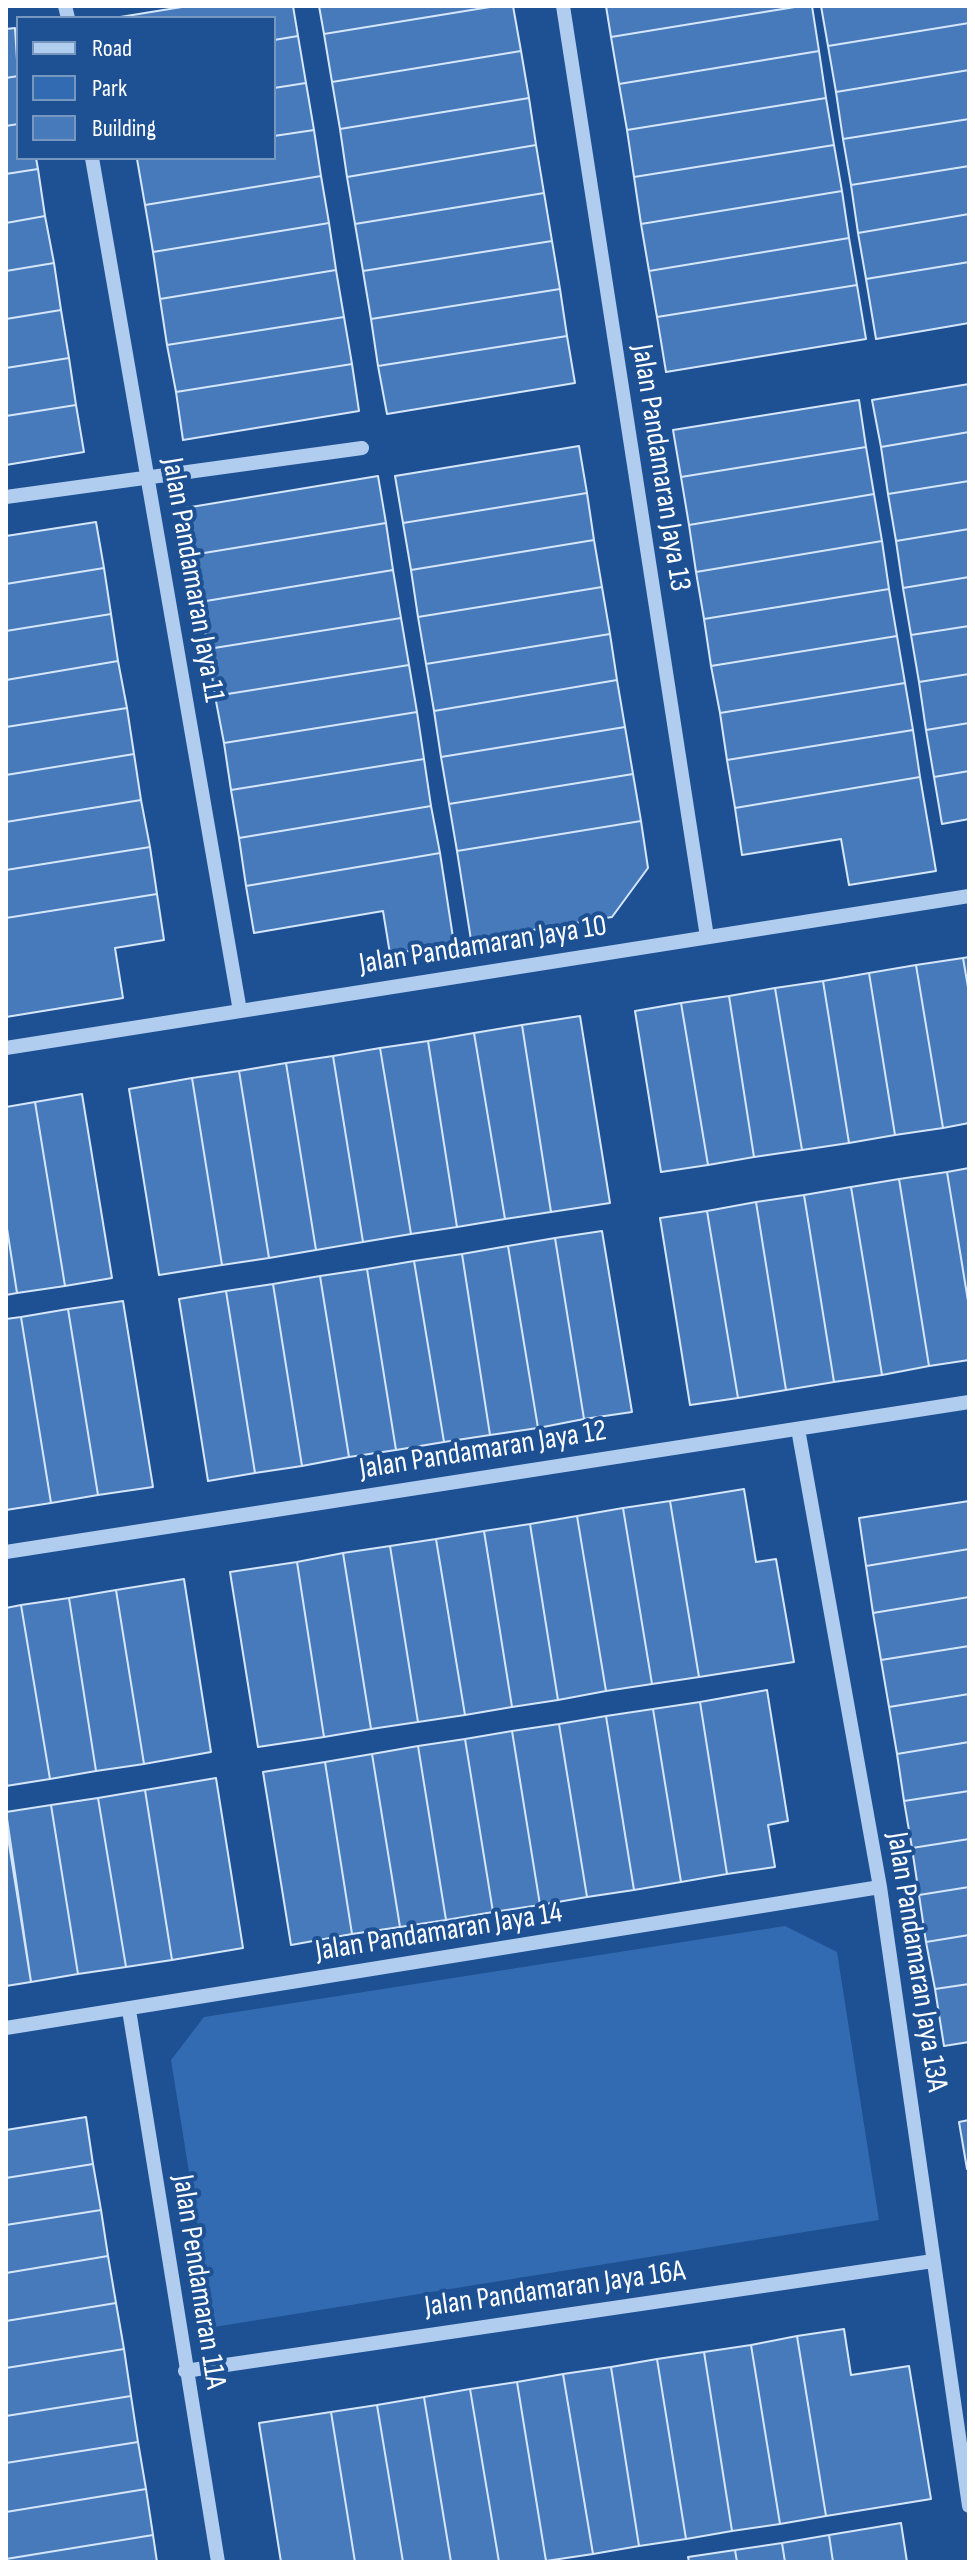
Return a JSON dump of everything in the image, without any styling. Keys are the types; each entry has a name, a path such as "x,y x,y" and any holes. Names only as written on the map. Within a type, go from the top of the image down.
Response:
{"street":[{"name":"Jalan Pandamaran Jaya 13","path":"563,6 707,937"},
{"name":"Jalan Pandamaran Jaya 11","path":"92,160 240,1011"},
{"path":"6,497 362,448"},
{"name":"Jalan Pandamaran Jaya 10","path":"6,1048 969,896"},
{"name":"Jalan Pandamaran Jaya 12","path":"6,1552 969,1402"},
{"name":"Jalan Pandamaran Jaya 13A","path":"798,1429 880,1887 969,2506"},
{"name":"Jalan Pandamaran Jaya 14","path":"6,2028 880,1887"},
{"name":"Jalan Pendamaran 11A","path":"129,2010 218,2562"},
{"name":"Jalan Pandamaran Jaya 16A","path":"185,2371 933,2261"}],"green space":[{"path":"785,1926 837,1952 879,2220 214,2327 171,2060 204,2017"}],"building":[{"path":"188,6 293,6 298,36 276,40 276,16 126,16"},
{"path":"319,6 496,6 324,34"},
{"path":"496,6 513,6 521,51 332,82 324,34"},
{"path":"606,6 801,6 611,37"},
{"path":"812,6 819,51 619,84 611,37"},
{"path":"821,6 969,6 969,23 828,46"},
{"path":"969,23 969,70 836,92 828,46"},
{"path":"15,28 16,76 6,78 6,29"},
{"path":"298,36 306,83 276,88 276,40"},
{"path":"521,51 529,98 340,129 332,82"},
{"path":"819,51 826,98 627,130 619,84"},
{"path":"969,70 969,119 843,139 836,92"},
{"path":"16,76 16,124 6,126 6,78"},
{"path":"306,83 314,130 276,136 276,88"},
{"path":"529,98 536,145 347,177 340,129"},
{"path":"826,98 834,145 634,177 627,130"},
{"path":"969,119 969,166 851,185 843,139"},
{"path":"16,124 16,160 36,160 38,169 6,174 6,126"},
{"path":"314,130 321,176 145,205 137,160 276,160 276,136"},
{"path":"536,145 544,193 355,224 347,177"},
{"path":"834,145 842,191 641,224 634,177"},
{"path":"969,166 969,214 858,233 851,185"},
{"path":"38,169 45,216 6,223 6,174"},
{"path":"321,176 329,223 153,252 145,205"},
{"path":"842,191 849,238 649,271 641,224"},
{"path":"544,193 552,241 363,271 355,224"},
{"path":"969,214 969,262 866,279 858,233"},
{"path":"45,216 54,263 6,271 6,223"},
{"path":"329,223 336,270 160,299 153,252"},
{"path":"849,238 857,285 657,317 649,271"},
{"path":"552,241 560,289 371,319 363,271"},
{"path":"969,262 969,323 876,339 866,279"},
{"path":"54,263 61,310 6,319 6,271"},
{"path":"336,270 344,317 167,345 160,299"},
{"path":"857,285 866,339 666,372 657,317"},
{"path":"560,289 567,336 378,366 371,319"},
{"path":"61,310 69,358 6,368 6,319"},
{"path":"344,317 352,364 176,392 167,345"},
{"path":"567,336 575,383 387,414 378,366"},
{"path":"69,358 76,405 6,416 6,368"},
{"path":"352,364 359,411 183,440 176,392"},
{"path":"969,384 969,432 881,447 872,400"},
{"path":"859,400 866,447 681,477 673,430"},
{"path":"76,405 84,452 6,465 6,416"},
{"path":"969,432 969,481 888,494 881,447"},
{"path":"579,446 587,493 403,523 395,476"},
{"path":"866,447 874,494 689,525 681,477"},
{"path":"378,476 386,523 192,555 185,508"},
{"path":"969,481 969,529 896,541 888,494"},
{"path":"587,493 594,540 411,570 403,523"},
{"path":"874,494 882,541 696,572 689,525"},
{"path":"96,522 104,568 6,584 6,536"},
{"path":"386,523 393,570 200,602 192,555"},
{"path":"969,529 969,577 903,588 896,541"},
{"path":"594,540 602,587 418,617 411,570"},
{"path":"882,541 889,589 704,619 696,572"},
{"path":"104,568 111,614 6,631 6,584"},
{"path":"393,570 401,618 208,649 200,602"},
{"path":"969,577 969,626 911,635 903,588"},
{"path":"602,587 610,634 426,664 418,617"},
{"path":"889,589 897,636 711,666 704,619"},
{"path":"111,614 118,661 6,680 6,631"},
{"path":"401,618 409,665 215,696 208,649"},
{"path":"969,626 969,674 919,682 911,635"},
{"path":"610,634 617,680 434,711 426,664"},
{"path":"897,636 905,683 720,713 711,666"},
{"path":"118,661 127,708 6,727 6,680"},
{"path":"409,665 417,712 224,743 215,696"},
{"path":"969,674 969,723 926,730 919,682"},
{"path":"617,680 625,727 441,757 434,711"},
{"path":"905,683 913,730 727,760 720,713"},
{"path":"127,708 134,754 6,775 6,727"},
{"path":"417,712 424,759 231,790 224,743"},
{"path":"969,723 969,771 934,777 926,730"},
{"path":"625,727 633,774 449,804 441,757"},
{"path":"913,730 920,777 735,808 727,760"},
{"path":"134,754 141,800 6,822 6,775"},
{"path":"424,759 431,806 239,838 231,790"},
{"path":"969,771 969,819 942,824 934,777"},
{"path":"633,774 641,821 457,851 449,804"},
{"path":"920,777 936,871 849,885 841,839 742,855 735,808"},
{"path":"141,800 150,847 6,870 6,822"},
{"path":"431,806 440,853 246,886 239,838"},
{"path":"641,821 648,868 612,917 471,940 457,851"},
{"path":"150,847 157,894 6,918 6,870"},
{"path":"440,853 454,944 390,954 383,911 254,933 246,886"},
{"path":"157,894 164,940 115,948 123,998 6,1017 6,918"},
{"path":"969,957 969,993 963,958"},
{"path":"963,958 969,993 969,1123 943,1128 916,965"},
{"path":"916,965 943,1128 895,1135 869,973"},
{"path":"869,973 895,1135 849,1143 823,981"},
{"path":"823,981 849,1143 802,1150 775,988"},
{"path":"775,988 802,1150 754,1157 729,996"},
{"path":"729,996 754,1157 708,1165 681,1003"},
{"path":"681,1003 708,1165 661,1172 635,1011"},
{"path":"580,1016 610,1203 551,1212 522,1025"},
{"path":"522,1025 551,1212 505,1219 474,1033"},
{"path":"474,1033 505,1219 457,1227 428,1041"},
{"path":"428,1041 457,1227 411,1234 380,1048"},
{"path":"380,1048 411,1234 363,1242 333,1056"},
{"path":"333,1056 363,1242 316,1250 286,1063"},
{"path":"286,1063 316,1250 269,1258 239,1071"},
{"path":"239,1071 269,1258 222,1265 192,1078"},
{"path":"192,1078 222,1265 159,1275 129,1089"},
{"path":"82,1094 112,1278 65,1286 35,1102"},
{"path":"35,1102 65,1286 17,1293 6,1222 6,1107"},
{"path":"969,1168 969,1307 947,1172"},
{"path":"947,1172 969,1307 969,1360 929,1366 899,1179"},
{"path":"899,1179 929,1366 882,1375 851,1187"},
{"path":"851,1187 882,1375 834,1382 804,1195"},
{"path":"804,1195 834,1382 786,1390 756,1202"},
{"path":"756,1202 786,1390 738,1398 707,1211"},
{"path":"707,1211 738,1398 690,1405 660,1218"},
{"path":"6,1222 17,1293 6,1295"},
{"path":"602,1231 632,1412 584,1419 555,1238"},
{"path":"555,1238 584,1419 538,1428 508,1246"},
{"path":"508,1246 538,1428 490,1435 462,1254"},
{"path":"462,1254 490,1435 444,1442 414,1261"},
{"path":"414,1261 444,1442 396,1450 367,1269"},
{"path":"367,1269 396,1450 349,1457 320,1276"},
{"path":"320,1276 349,1457 302,1466 273,1284"},
{"path":"273,1284 302,1466 255,1473 226,1291"},
{"path":"226,1291 255,1473 208,1481 179,1299"},
{"path":"123,1301 153,1487 98,1495 68,1309"},
{"path":"68,1309 98,1495 51,1503 21,1317"},
{"path":"21,1317 51,1503 6,1510 6,1319"},
{"path":"744,1489 756,1562 776,1559 794,1662 699,1677 670,1501"},
{"path":"670,1501 699,1677 652,1684 623,1508"},
{"path":"969,1501 969,1549 866,1566 859,1518"},
{"path":"623,1508 652,1684 606,1691 577,1516"},
{"path":"577,1516 606,1691 558,1700 530,1524"},
{"path":"530,1524 558,1700 512,1707 484,1531"},
{"path":"484,1531 512,1707 465,1715 436,1539"},
{"path":"436,1539 465,1715 418,1722 390,1546"},
{"path":"390,1546 418,1722 371,1729 343,1553"},
{"path":"969,1549 969,1597 873,1613 866,1566"},
{"path":"343,1553 371,1729 324,1737 297,1562"},
{"path":"297,1562 324,1737 258,1747 230,1572"},
{"path":"184,1579 211,1752 144,1764 116,1590"},
{"path":"116,1590 144,1764 96,1771 69,1598"},
{"path":"969,1597 969,1646 881,1660 873,1613"},
{"path":"69,1598 96,1771 50,1779 21,1605"},
{"path":"21,1605 50,1779 6,1786 6,1608"},
{"path":"969,1646 969,1694 889,1707 881,1660"},
{"path":"767,1690 788,1821 768,1825 775,1867 727,1874 700,1702"},
{"path":"969,1694 969,1742 897,1754 889,1707"},
{"path":"700,1702 727,1874 681,1882 653,1709"},
{"path":"653,1709 681,1882 634,1890 606,1716"},
{"path":"606,1716 634,1890 587,1897 559,1724"},
{"path":"559,1724 587,1897 540,1905 512,1731"},
{"path":"512,1731 540,1905 493,1912 465,1739"},
{"path":"465,1739 493,1912 446,1920 418,1746"},
{"path":"969,1742 969,1791 904,1801 897,1754"},
{"path":"418,1746 446,1920 400,1927 372,1754"},
{"path":"372,1754 400,1927 352,1934 325,1762"},
{"path":"325,1762 352,1934 291,1945 263,1772"},
{"path":"216,1778 243,1948 172,1960 145,1790"},
{"path":"145,1790 172,1960 126,1967 98,1798"},
{"path":"969,1791 969,1839 912,1848 904,1801"},
{"path":"98,1798 126,1967 78,1974 51,1805"},
{"path":"51,1805 78,1974 31,1982 6,1812"},
{"path":"6,1825 31,1982 6,1986"},
{"path":"969,1839 969,1887 919,1895 912,1848"},
{"path":"969,1887 969,1935 926,1942 919,1895"},
{"path":"969,1935 969,1984 935,1989 926,1942"},
{"path":"969,1984 969,2042 944,2046 935,1989"},
{"path":"86,2117 93,2164 6,2178 6,2130"},
{"path":"969,2120 969,2168 967,2169 959,2122"},
{"path":"93,2164 101,2210 6,2225 6,2178"},
{"path":"101,2210 108,2256 6,2273 6,2225"},
{"path":"108,2256 116,2303 6,2321 6,2273"},
{"path":"116,2303 124,2349 6,2368 6,2321"},
{"path":"844,2329 851,2375 909,2366 931,2499 826,2516 797,2336"},
{"path":"797,2336 826,2516 780,2524 751,2345"},
{"path":"751,2345 780,2524 732,2531 704,2352"},
{"path":"124,2349 131,2396 6,2416 6,2368"},
{"path":"704,2352 732,2531 686,2539 657,2359"},
{"path":"657,2359 686,2539 639,2546 611,2367"},
{"path":"611,2367 639,2546 593,2554 563,2374"},
{"path":"563,2374 593,2554 546,2561 517,2382"},
{"path":"517,2382 546,2561 540,2562 499,2562 470,2389"},
{"path":"470,2389 499,2562 451,2562 424,2397"},
{"path":"131,2396 138,2442 6,2463 6,2416"},
{"path":"424,2397 451,2562 403,2562 377,2405"},
{"path":"377,2405 403,2562 355,2562 331,2412"},
{"path":"331,2412 355,2562 281,2562 259,2423"},
{"path":"138,2442 146,2489 6,2512 6,2463"},
{"path":"146,2489 153,2535 6,2559 6,2512"},
{"path":"901,2523 907,2562 833,2562 829,2535"},
{"path":"153,2535 157,2562 6,2562 6,2559"},
{"path":"829,2535 833,2562 785,2562 782,2543"},
{"path":"782,2543 785,2562 737,2562 735,2550"},
{"path":"735,2550 737,2562 689,2562 688,2557"}]}
